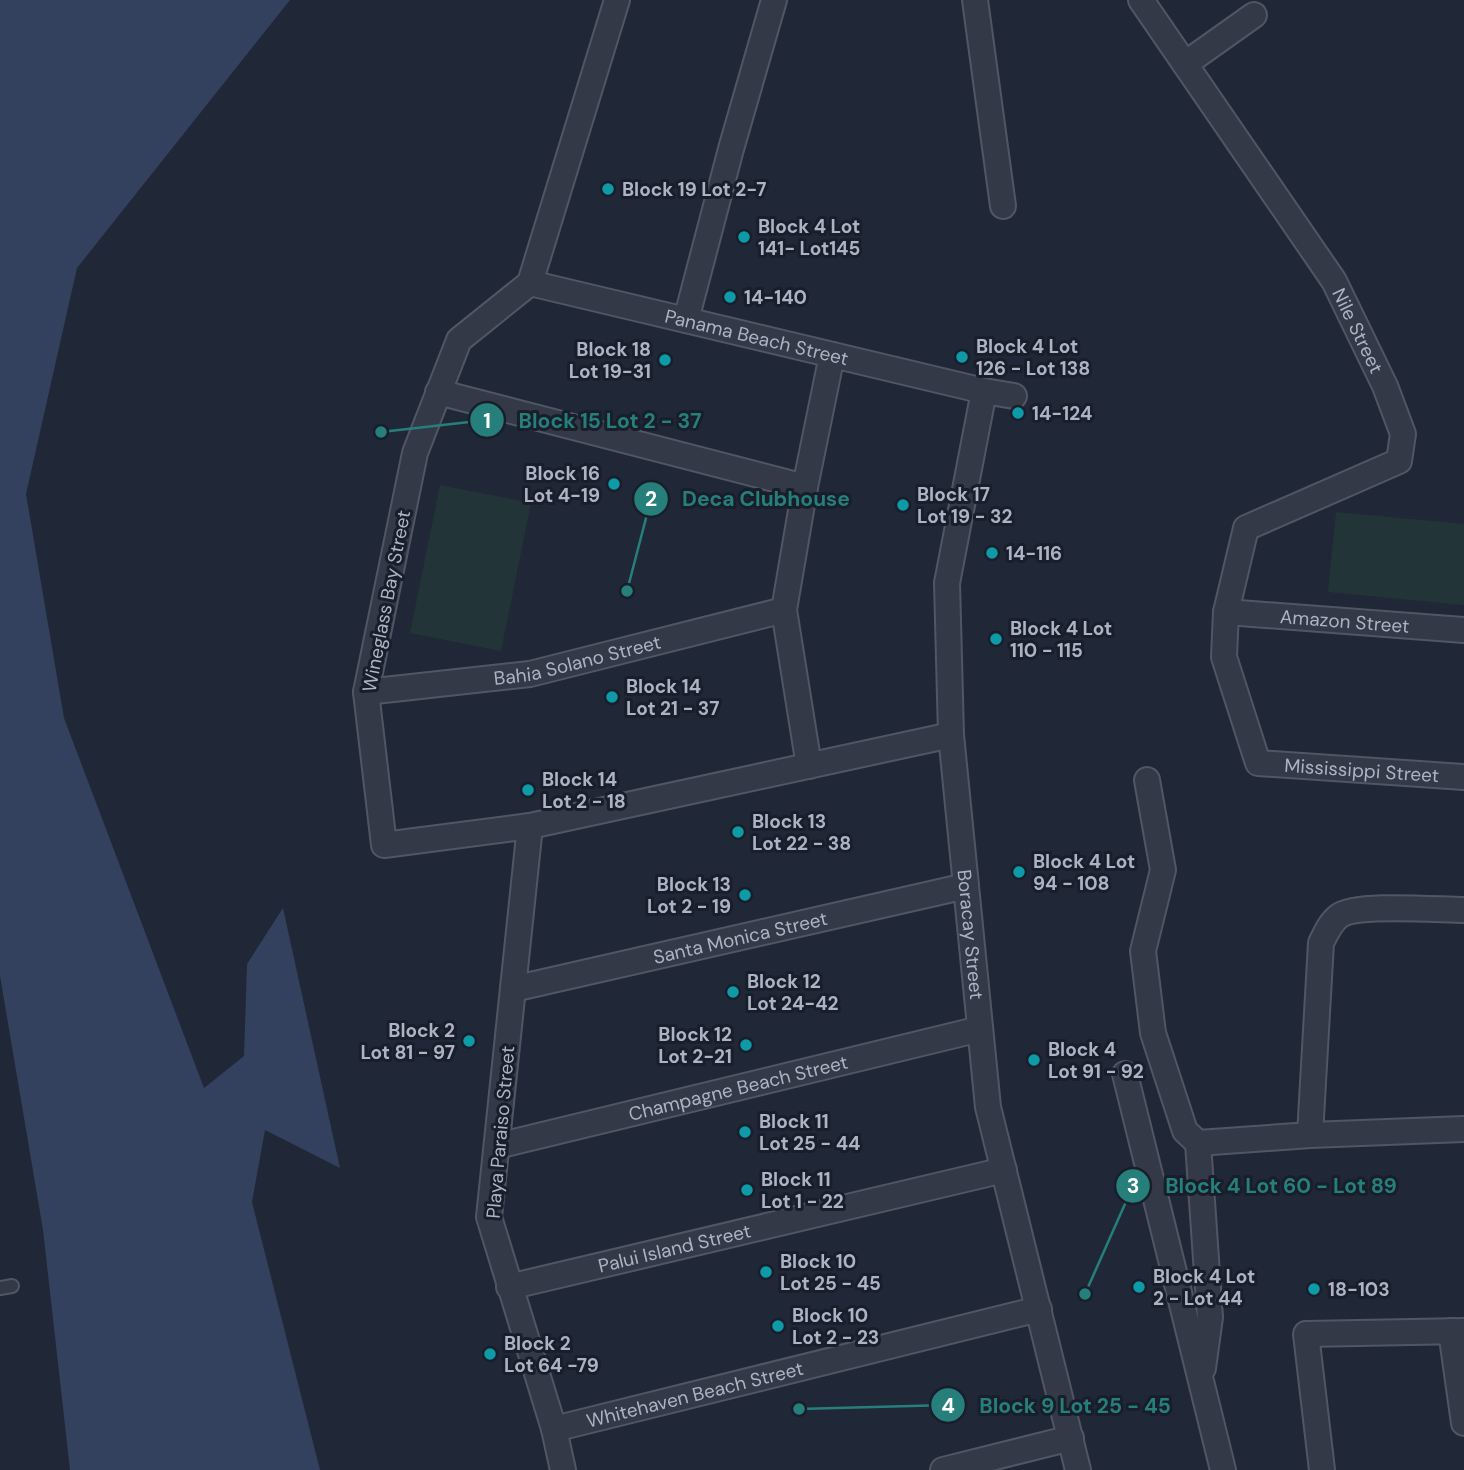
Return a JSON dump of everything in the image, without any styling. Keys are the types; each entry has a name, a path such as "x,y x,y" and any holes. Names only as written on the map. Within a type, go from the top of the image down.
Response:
{"street":[{"path":"530,282 617,0"},
{"path":"686,320 774,0"},
{"path":"975,0 1003,206"},
{"name":"Nile Street","path":"1141,0 1334,281 1385,386 1404,434 1399,461 1246,528 1226,612"},
{"path":"1185,64 1254,15"},
{"name":"Panama Beach Street","path":"530,282 1014,396"},
{"name":"Wineglass Bay Street","path":"530,282 458,340 415,453 366,692 384,845 530,826 951,736"},
{"path":"809,766 784,610 805,487 832,355"},
{"name":"Boracay Street","path":"984,391 947,583 951,736 988,1107 1079,1470"},
{"path":"438,392 805,487"},
{"name":"Bahia Solano Street","path":"366,692 530,674 784,610"},
{"name":"Amazon Street","path":"1226,612 1464,629"},
{"name":"Mississippi Street","path":"1226,612 1224,657 1258,763 1464,777"},
{"path":"1147,780 1163,870 1143,951 1153,1033 1185,1131 1198,1143 1210,1317 1201,1379"},
{"name":"Playa Paraiso Street","path":"530,826 489,1217 554,1429 563,1470"},
{"name":"Santa Monica Street","path":"513,989 966,886"},
{"path":"1310,1135 1321,943 1329,927 1341,914 1374,908 1464,910"},
{"name":"Champagne Beach Street","path":"497,1146 981,1029"},
{"path":"1125,1074 1223,1470"},
{"path":"1198,1143 1310,1135 1464,1129"},
{"name":"Palui Island Street","path":"509,1287 1004,1170"},
{"name":"Whitehaven Beach Street","path":"554,1429 1039,1309"},
{"path":"1322,1470 1306,1334 1458,1331 1464,1423"},
{"path":"943,1470 1070,1438"}],"shaded area":[{"path":"440,485 531,503 501,651 410,633"},
{"path":"1336,512 1464,524 1464,605 1328,592"}],"water":[{"path":"0,0 290,0 77,268 26,494 64,718 204,1088 244,1056 247,964 283,908 340,1168 265,1130 252,1202 320,1470 70,1470 43,1230 0,976"}],"place":[{"name":"Block 19 Lot 2-7","path":"608,189"},
{"name":"Block 4 Lot 141- Lot145","path":"744,237"},
{"name":"14-140","path":"730,297"},
{"name":"Block 4 Lot 126 - Lot 138","path":"962,357"},
{"name":"Block 18 Lot 19-31","path":"665,360"},
{"name":"14-124","path":"1018,413"},
{"name":"Block 15 Lot 2 - 37","path":"381,432"},
{"name":"Block 16 Lot 4-19","path":"614,484"},
{"name":"Block 17 Lot 19 - 32","path":"903,505"},
{"name":"14-116","path":"992,553"},
{"name":"Deca Clubhouse","path":"627,591"},
{"name":"Block 4 Lot 110 - 115","path":"996,639"},
{"name":"Block 14 Lot 21 - 37","path":"612,697"},
{"name":"Block 14 Lot 2 - 18","path":"528,790"},
{"name":"Block 13 Lot 22 - 38","path":"738,832"},
{"name":"Block 4 Lot 94 - 108","path":"1019,872"},
{"name":"Block 13 Lot 2 - 19","path":"745,895"},
{"name":"Block 12 Lot 24-42","path":"733,992"},
{"name":"Block 2 Lot 81 - 97","path":"469,1041"},
{"name":"Block 12 Lot 2-21","path":"746,1045"},
{"name":"Block 4 Lot 91 - 92","path":"1034,1060"},
{"name":"Block 11 Lot 25 - 44","path":"745,1132"},
{"name":"Block 11 Lot 1 - 22","path":"747,1190"},
{"name":"Block 10 Lot 25 - 45","path":"766,1272"},
{"name":"Block 4 Lot 2 - Lot 44","path":"1139,1287"},
{"name":"18-103","path":"1314,1289"},
{"name":"Block 4 Lot 60 - Lot 89","path":"1085,1294"},
{"name":"Block 10 Lot 2 - 23","path":"778,1326"},
{"name":"Block 2 Lot 64 -79","path":"490,1354"},
{"name":"Block 9 Lot 25 - 45","path":"799,1409"}]}
